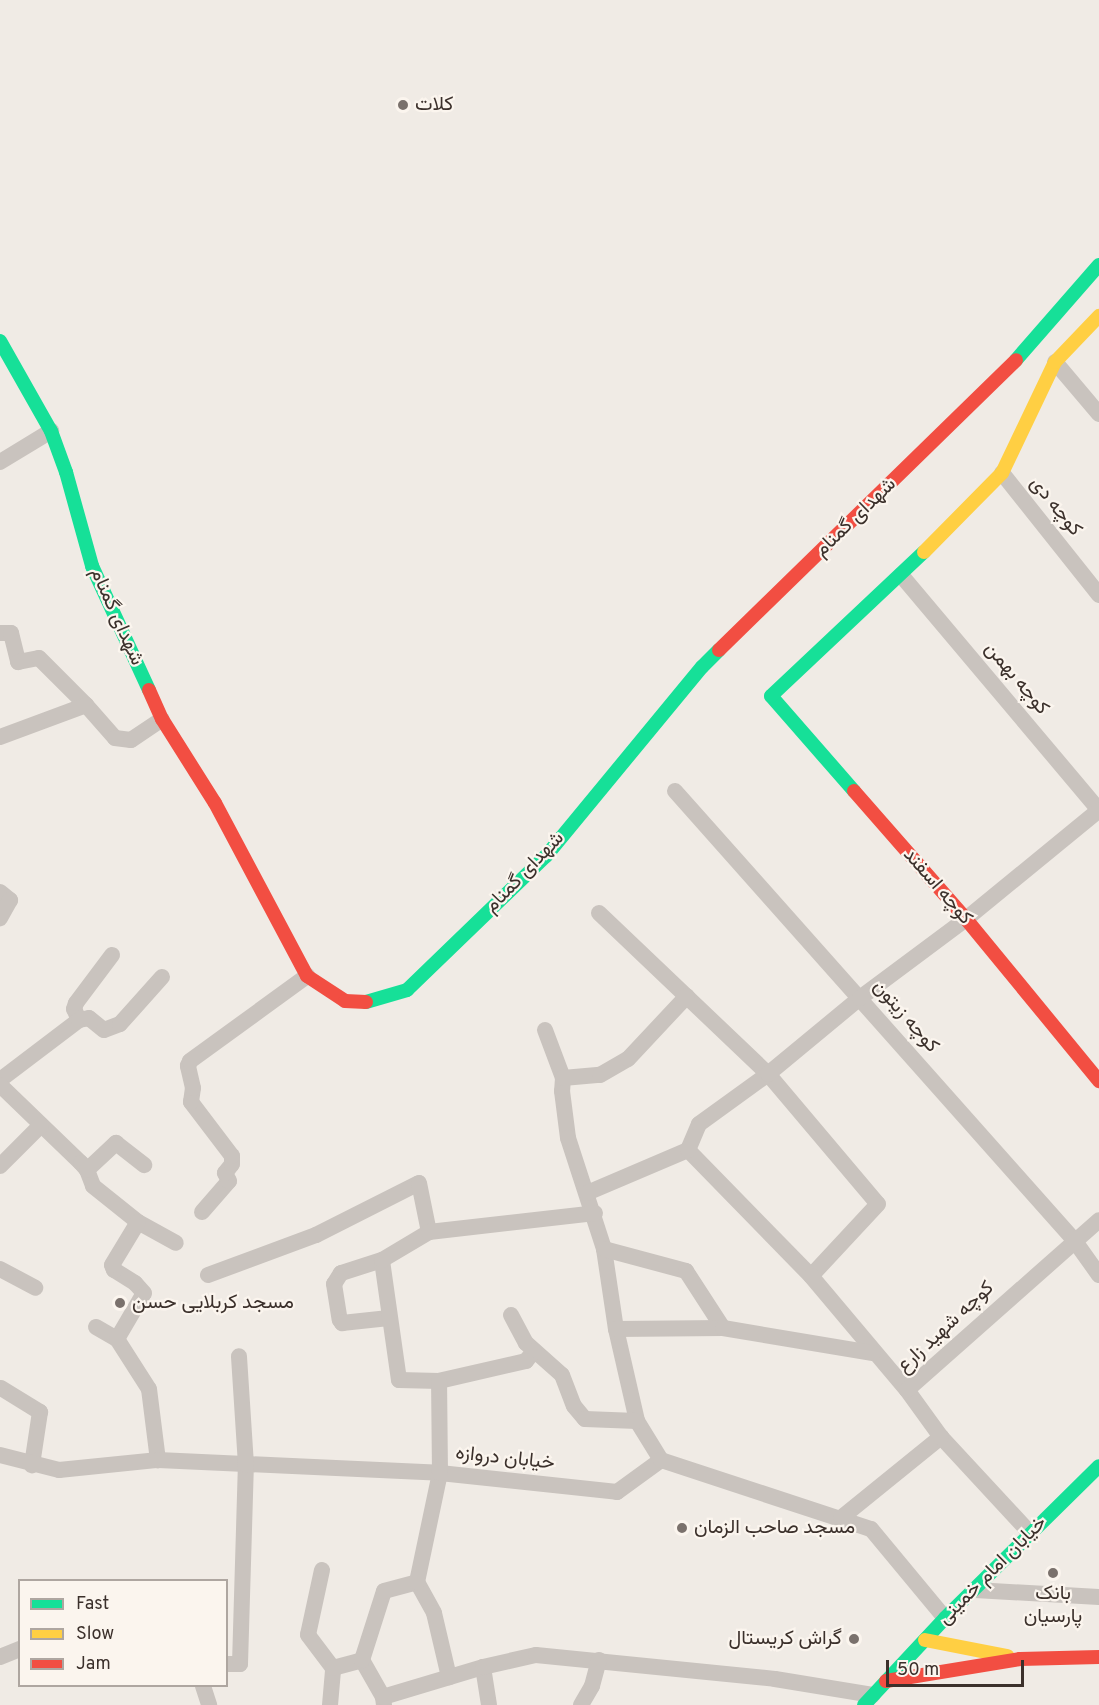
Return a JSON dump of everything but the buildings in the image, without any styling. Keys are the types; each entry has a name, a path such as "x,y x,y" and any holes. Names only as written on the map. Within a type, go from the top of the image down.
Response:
{"street":[{"name":"شهدای گمنام","path":"0,341 51,431 66,472 92,566 162,719 215,802 307,976 345,1001 369,1002 408,990 546,856 702,667 1022,354 1099,265"},
{"path":"902,575 1002,473 1055,362 1099,315"},
{"path":"1055,362 1099,414"},
{"path":"0,462 51,431"},
{"name":"کوچه دی","path":"1002,473 1099,595"},
{"name":"کوچه اسفند","path":"902,575 771,696 966,919 1099,1081"},
{"name":"کوچه بهمن","path":"902,575 1099,810"},
{"path":"0,633 11,633 18,662 39,658 115,738 131,740 162,719"},
{"path":"0,737 86,705"},
{"name":"کوچه زیتون","path":"675,791 1074,1240 1099,1275"},
{"path":"587,1193 688,1150 699,1124 768,1074 860,998 966,919 1099,810"},
{"path":"0,892 10,900 0,918"},
{"path":"599,913 768,1074 878,1204 812,1276"},
{"path":"79,1020 74,1009 76,1003 112,955"},
{"path":"0,1080 79,1020 89,1018 104,1030 112,1029 120,1024 162,976"},
{"path":"202,1212 229,1181 225,1173 232,1164 232,1156 191,1102 193,1088 188,1066 190,1061 307,976"},
{"path":"564,1078 600,1075 628,1059 687,996"},
{"path":"545,1030 564,1078 562,1091 568,1138 595,1213 604,1249 616,1329 637,1421 661,1460 871,1529 945,1618"},
{"path":"0,1085 87,1170 93,1186 138,1222 176,1243"},
{"path":"0,1166 41,1125"},
{"path":"87,1170 116,1143 144,1165"},
{"path":"688,1150 812,1276 873,1353 906,1390"},
{"path":"208,1275 316,1236 419,1183 429,1233"},
{"path":"389,1318 342,1323 334,1284 336,1278 341,1273 382,1260 429,1233 595,1213"},
{"name":"کوچه شهید زارع","path":"1030,1533 941,1437 906,1390 1099,1220"},
{"path":"117,1339 144,1293 135,1283 114,1270 112,1265 138,1222"},
{"path":"604,1249 686,1271 723,1328"},
{"path":"382,1260 399,1380 439,1381 526,1361 534,1351"},
{"path":"0,1269 35,1288"},
{"path":"512,1315 526,1343 562,1375 574,1406 585,1419 637,1421"},
{"path":"96,1327 117,1339 152,1395 158,1460"},
{"path":"616,1329 723,1328 873,1353"},
{"path":"228,1664 240,1664 246,1465 239,1356"},
{"path":"439,1381 440,1473 417,1582 434,1613 449,1677"},
{"path":"1,1388 40,1412 32,1465"},
{"path":"841,1518 941,1437"},
{"name":"خیابان دروازه","path":"0,1455 32,1465 59,1470 158,1460 440,1473 617,1492 661,1460"},
{"name":"خیابان امام خمینی","path":"868,1700 945,1618 1030,1533 1092,1480 1099,1466"},
{"path":"322,1570 308,1635 333,1668 330,1705"},
{"path":"417,1582 384,1591 362,1660 383,1701 449,1677 536,1655 775,1679 868,1700"},
{"path":"975,1590 1099,1597"},
{"path":"925,1640 1020,1659"},
{"path":"1,1656 18,1650"},
{"path":"886,1681 1020,1659 1099,1657"},
{"path":"333,1668 362,1660"},
{"path":"581,1705 592,1686 599,1660"},
{"path":"483,1667 489,1705"},
{"path":"203,1687 209,1705"}],"traffic: fast":[{"path":"1016,360 1099,265"},
{"path":"0,341 51,431 66,472 92,566 149,690"},
{"path":"854,791 771,696 924,552"},
{"path":"366,1002 407,990 546,856 702,667 719,650"},
{"path":"864,1705 945,1618 1099,1466"}],"traffic: slow":[{"path":"924,552 1002,473 1055,362 1099,316"},
{"path":"925,1640 1007,1656"}],"traffic: jam":[{"path":"719,650 1016,360"},
{"path":"149,690 162,719 215,803 307,976 345,1001 366,1002"},
{"path":"854,791 966,919 1099,1081"},
{"path":"886,1681 1020,1659 1099,1657"}],"place":[{"name":"کلات","path":"403,105"},
{"name":"مسجد کربلایی حسن","path":"120,1303"},
{"name":"مسجد صاحب الزمان","path":"682,1528"},
{"name":"بانک پارسیان","path":"1053,1573"},
{"name":"گراش کریستال","path":"854,1639"}]}
